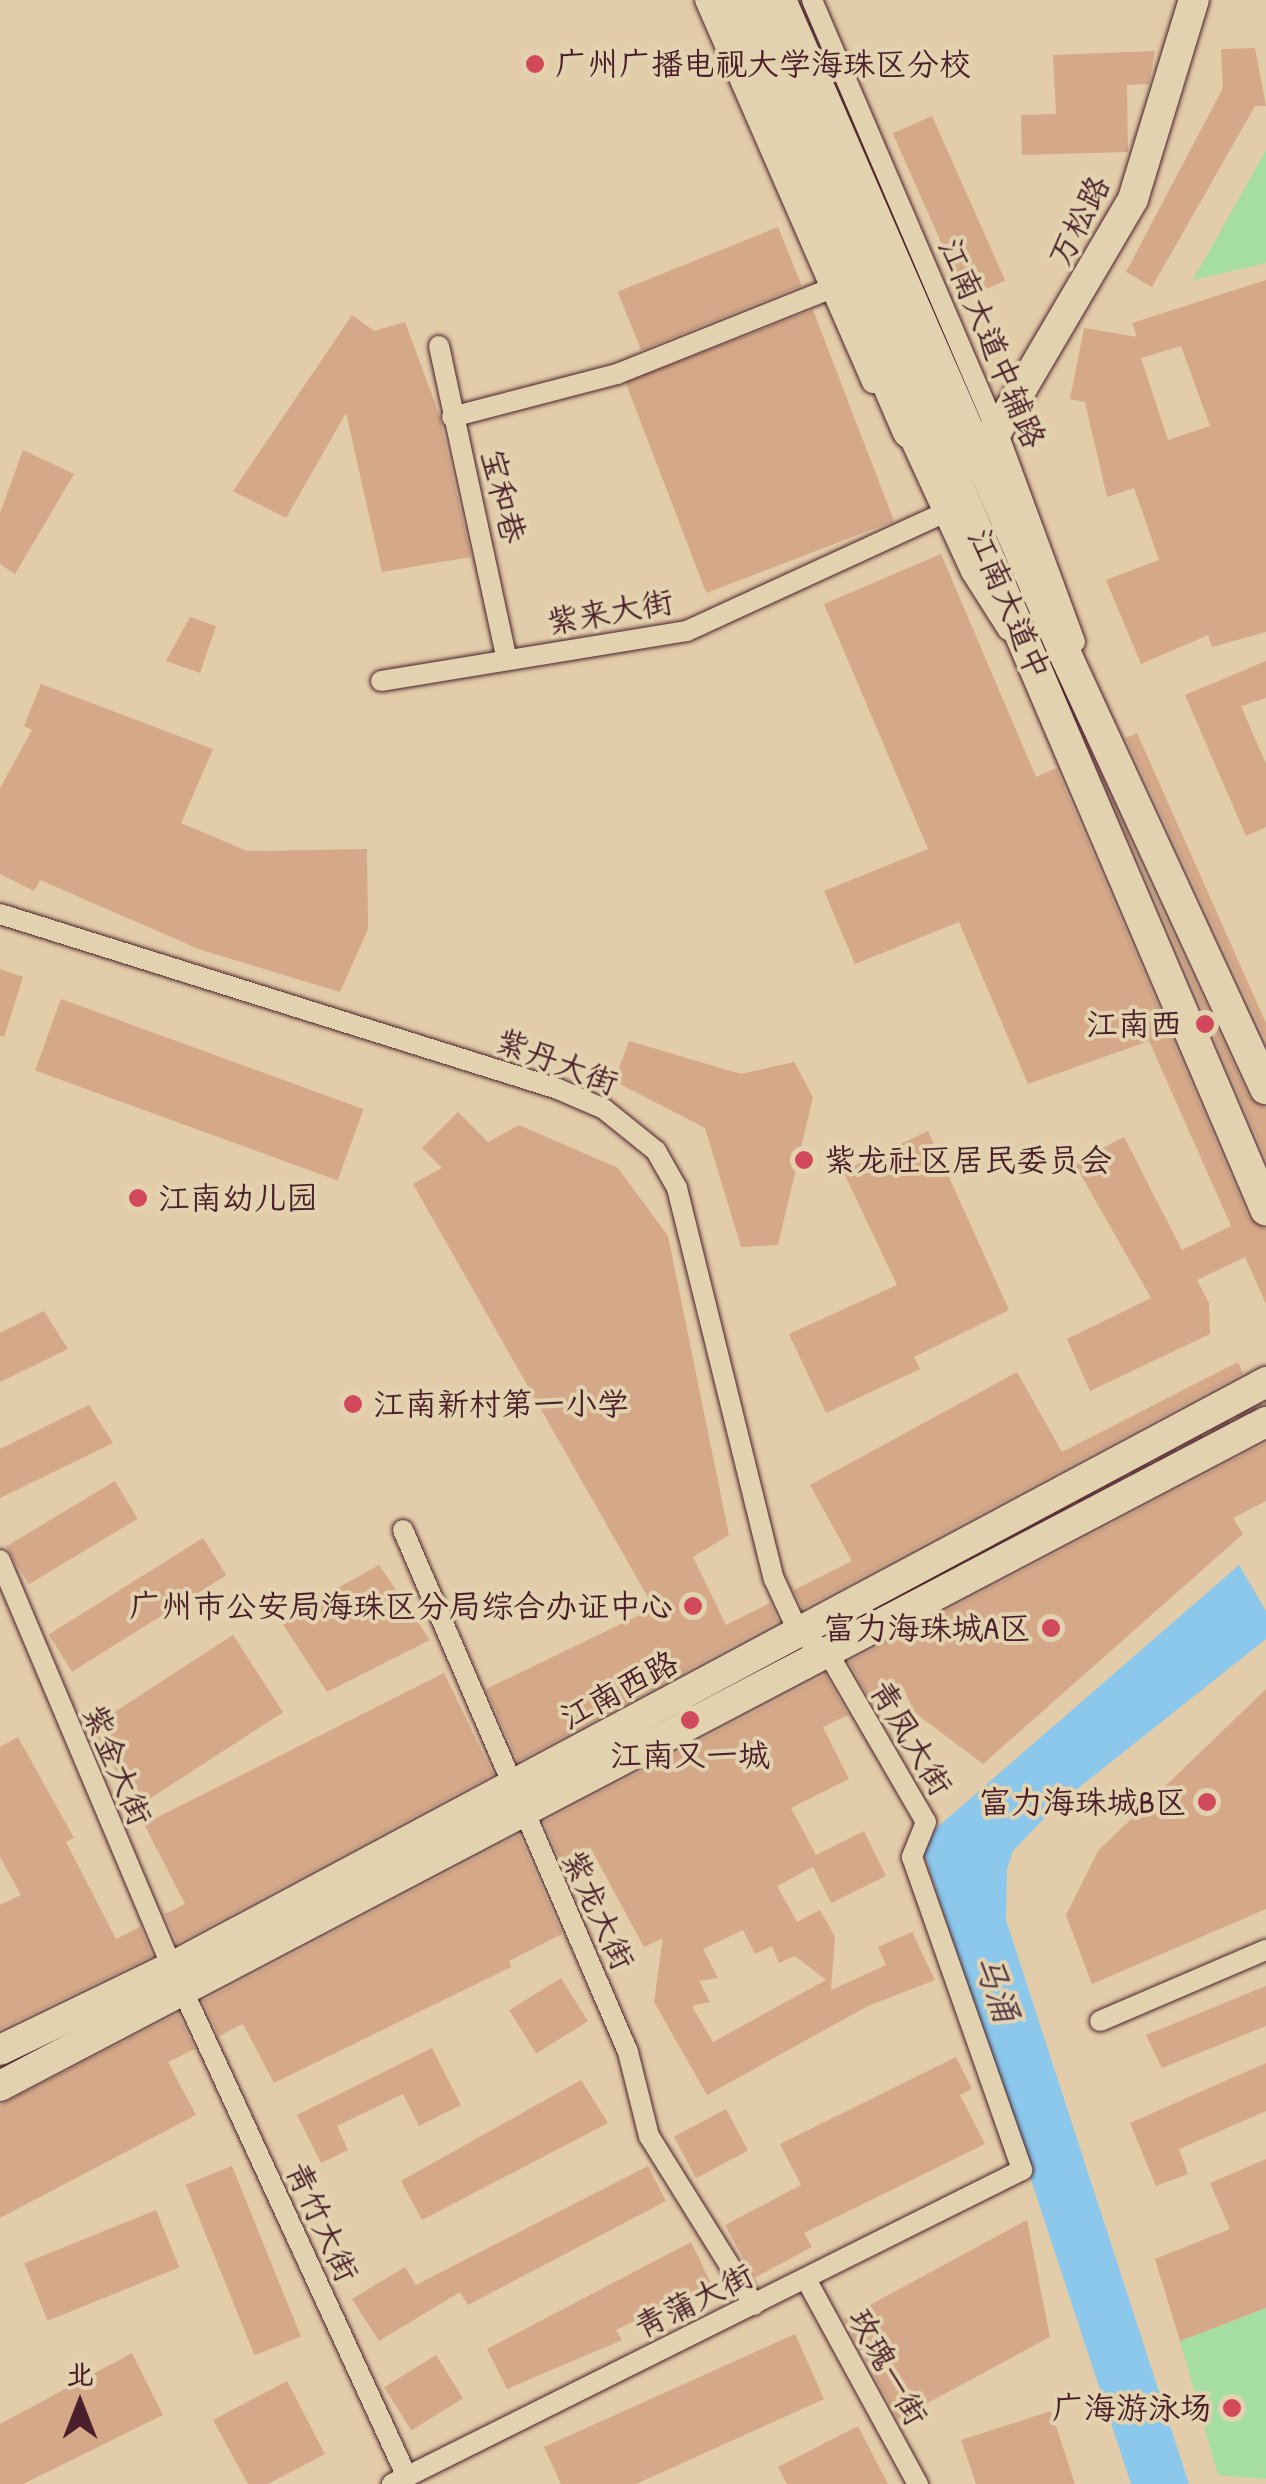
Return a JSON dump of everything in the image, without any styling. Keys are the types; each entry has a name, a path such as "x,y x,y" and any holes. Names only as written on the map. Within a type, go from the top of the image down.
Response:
{"highway":[{"path":"726,0 808,190 921,426"}],"main road":[{"name":"江南大道中","path":"750,0 921,426 1035,664 1266,1209"},
{"name":"江南大道中","path":"780,0 824,65 984,437 1098,716 1266,1088"},
{"name":"万松路","path":"984,437 1133,199 1194,0"},
{"name":"江南西路","path":"513,1798 799,1633 1266,1382"},
{"path":"0,2086 177,1980 513,1798 828,1653 1266,1422"},
{"path":"0,2050 177,1980"}],"street":[{"path":"705,0 874,388 921,426 946,512 985,599 1035,664"},
{"path":"812,0 824,65"},
{"path":"452,416 617,374 829,289"},
{"name":"宝和巷","path":"439,346 508,660"},
{"name":"紫来大街","path":"381,681 687,630 946,512"},
{"name":"紫丹大街","path":"0,914 558,1089 643,1137 677,1188 762,1541 799,1633"},
{"name":"紫龙大街","path":"403,1530 513,1798 628,2052 649,2136 754,2305"},
{"name":"紫金大街","path":"0,1560 177,1980"},
{"name":"青凤大街","path":"799,1633 828,1653 926,1822 912,1857 1022,2170"},
{"path":"1100,2021 1266,1950"},
{"name":"青竹大街","path":"177,1980 400,2480"},
{"name":"青蒲大街","path":"400,2480 1022,2170"},
{"name":"玫瑰一街","path":"806,2279 918,2484"},
{"path":"435,2463 443,2484"}],"green space":[{"path":"1266,150 1266,263 1193,280"},
{"name":"广海游泳场","path":"1266,2308 1266,2479 1218,2475 1180,2341"}],"water":[{"name":"马涌","path":"1239,1565 1266,1611 1266,1639 1057,1805 1013,1851 1007,1869 1006,1920 1189,2484 1131,2484 923,1851 934,1830"}],"building":[{"path":"1255,48 1266,106 1255,106 1152,287 1126,272 1223,88 1221,49"},
{"path":"1155,51 1149,84 1127,85 1128,152 1022,155 1021,115 1056,114 1053,55"},
{"path":"932,116 1005,280 966,298 893,133"},
{"path":"778,227 802,285 641,350 618,292"},
{"path":"1266,280 1266,632 1212,647 1208,635 1141,664 1106,580 1159,560 1134,488 1107,497 1085,402 1070,399 1084,328 1137,337 1132,323","holes":["1181,346 1210,426 1168,440 1141,358"]},
{"path":"813,310 894,521 706,593 625,382"},
{"path":"352,315 374,331 405,322 438,411 471,557 382,572 346,413 286,518 233,491"},
{"path":"23,450 74,474 15,574 0,564 0,513"},
{"path":"941,554 1036,777 1056,768 1248,1217 1266,1229 1266,1304 1245,1257 1197,1280 1209,1303 1210,1334 1090,1391 1067,1339 1151,1298 1074,1163 1124,1137 1182,1250 1231,1226 1149,1041 1028,1084 959,922 855,964 824,891 928,849 824,604"},
{"path":"190,617 216,626 200,673 166,661"},
{"path":"1266,661 1266,698 1241,706 1266,764 1266,827 1246,836 1185,695"},
{"path":"41,684 213,749 181,823 247,851 367,849 368,929 340,992 201,950 40,880 34,891 0,874 0,788 32,730 24,726"},
{"path":"1137,733 1266,1023 1266,1040 1126,738"},
{"path":"1143,870 1248,1096 1266,1108 1266,1158"},
{"path":"0,969 23,977 4,1037 0,1036"},
{"path":"61,999 364,1109 338,1181 35,1070"},
{"path":"629,1041 741,1074 794,1062 813,1097 778,1245 741,1247 705,1128 614,1081"},
{"path":"458,1112 488,1142 519,1125 618,1168 668,1236 729,1535 693,1557 726,1625 770,1603 778,1621 518,1761 486,1689 654,1608 413,1184 442,1168 422,1148"},
{"path":"928,1131 1009,1310 914,1357 920,1369 826,1413 789,1334 897,1285 843,1171"},
{"path":"44,1311 68,1349 0,1382 0,1333"},
{"path":"1238,1362 1243,1373 803,1608 794,1590 852,1561 810,1485 1017,1372 1062,1452"},
{"path":"89,1405 113,1443 0,1498 0,1449"},
{"name":"富力海珠城A区","path":"1266,1443 1266,1501 1233,1518 1243,1534 983,1764 914,1712 903,1687 872,1702 849,1662"},
{"path":"115,1481 138,1519 29,1584 6,1546"},
{"path":"203,1538 226,1575 72,1672 49,1634"},
{"path":"379,1565 430,1640 327,1692 280,1620"},
{"path":"233,1635 283,1712 139,1806 89,1729"},
{"path":"444,1673 493,1774 177,1943 165,1914 185,1904 144,1824"},
{"path":"825,1675 848,1715 823,1727 849,1779 791,1808 816,1855 864,1831 886,1876 831,1903 813,1867 777,1886 797,1922 820,1910 835,1937 831,1990 886,1965 878,1947 912,1932 935,1980 868,2006 707,2095 654,2002 663,1938 644,1947 590,1847 561,1862 544,1822","holes":["743,1930 755,1954 772,1946 779,1963 795,1956 826,1980 713,2042 692,2006 710,2002 699,1981 718,1978 703,1949"]},
{"name":"富力海珠城B区","path":"1266,1689 1266,1909 1092,1984 1066,1915 1098,1851"},
{"path":"18,1737 74,1838 66,1842 116,1939 140,1927 152,1956 0,2029 0,1905 21,1895 0,1857 0,1747"},
{"path":"519,1835 562,1934 509,1961 511,1967 274,2083 243,2024 219,2036 203,2001"},
{"path":"561,1978 588,2021 536,2054 509,2010"},
{"path":"1266,1986 1266,2026 1162,2068 1146,2035"},
{"path":"178,2014 195,2049 168,2062 196,2115 0,2218 0,2105"},
{"path":"432,2048 461,2105 419,2126 403,2094 337,2126 348,2150 321,2163 297,2115"},
{"path":"956,2057 972,2089 960,2095 985,2144 804,2233 812,2247 754,2278 725,2225 801,2185 780,2144"},
{"path":"1266,2063 1266,2111 1179,2149 1188,2174 1156,2186 1130,2123"},
{"path":"581,2080 608,2123 422,2220 401,2181"},
{"path":"726,2109 748,2150 696,2178 674,2137"},
{"path":"1266,2159 1266,2308 1180,2341 1155,2259 1230,2229 1210,2183"},
{"path":"232,2166 301,2337 255,2355 186,2185"},
{"path":"648,2166 666,2201 468,2305 460,2292 379,2341 352,2299 405,2267 416,2285"},
{"path":"156,2210 179,2267 48,2321 24,2263"},
{"path":"1027,2220 1050,2337 898,2419 844,2319"},
{"path":"691,2242 711,2283 616,2330 622,2340 507,2389 487,2349"},
{"path":"795,2334 824,2399 636,2484 561,2484 544,2447"},
{"path":"132,2353 163,2415 23,2484 0,2484 0,2424"},
{"path":"436,2355 463,2398 411,2431 384,2387"},
{"path":"287,2381 325,2454 268,2484 248,2484 213,2420"},
{"path":"1051,2411 1075,2484 976,2484 961,2440"},
{"path":"858,2426 888,2484 787,2484 778,2467"}],"tunnel":[{"path":"1025,1528 1266,1402"}],"place":[{"name":"广州广播电视大学海珠区分校","path":"535,64"},
{"name":"江南西","path":"1205,1024"},
{"name":"紫龙社区居民委员会","path":"804,1160"},
{"name":"江南幼儿园","path":"138,1198"},
{"name":"江南新村第一小学","path":"353,1404"},
{"name":"广州市公安局海珠区分局综合办证中心","path":"693,1606"},
{"name":"富力海珠城A区","path":"1051,1628"},
{"name":"江南又一城","path":"690,1720"},
{"name":"富力海珠城B区","path":"1207,1802"},
{"name":"广海游泳场","path":"1232,2408"}]}
